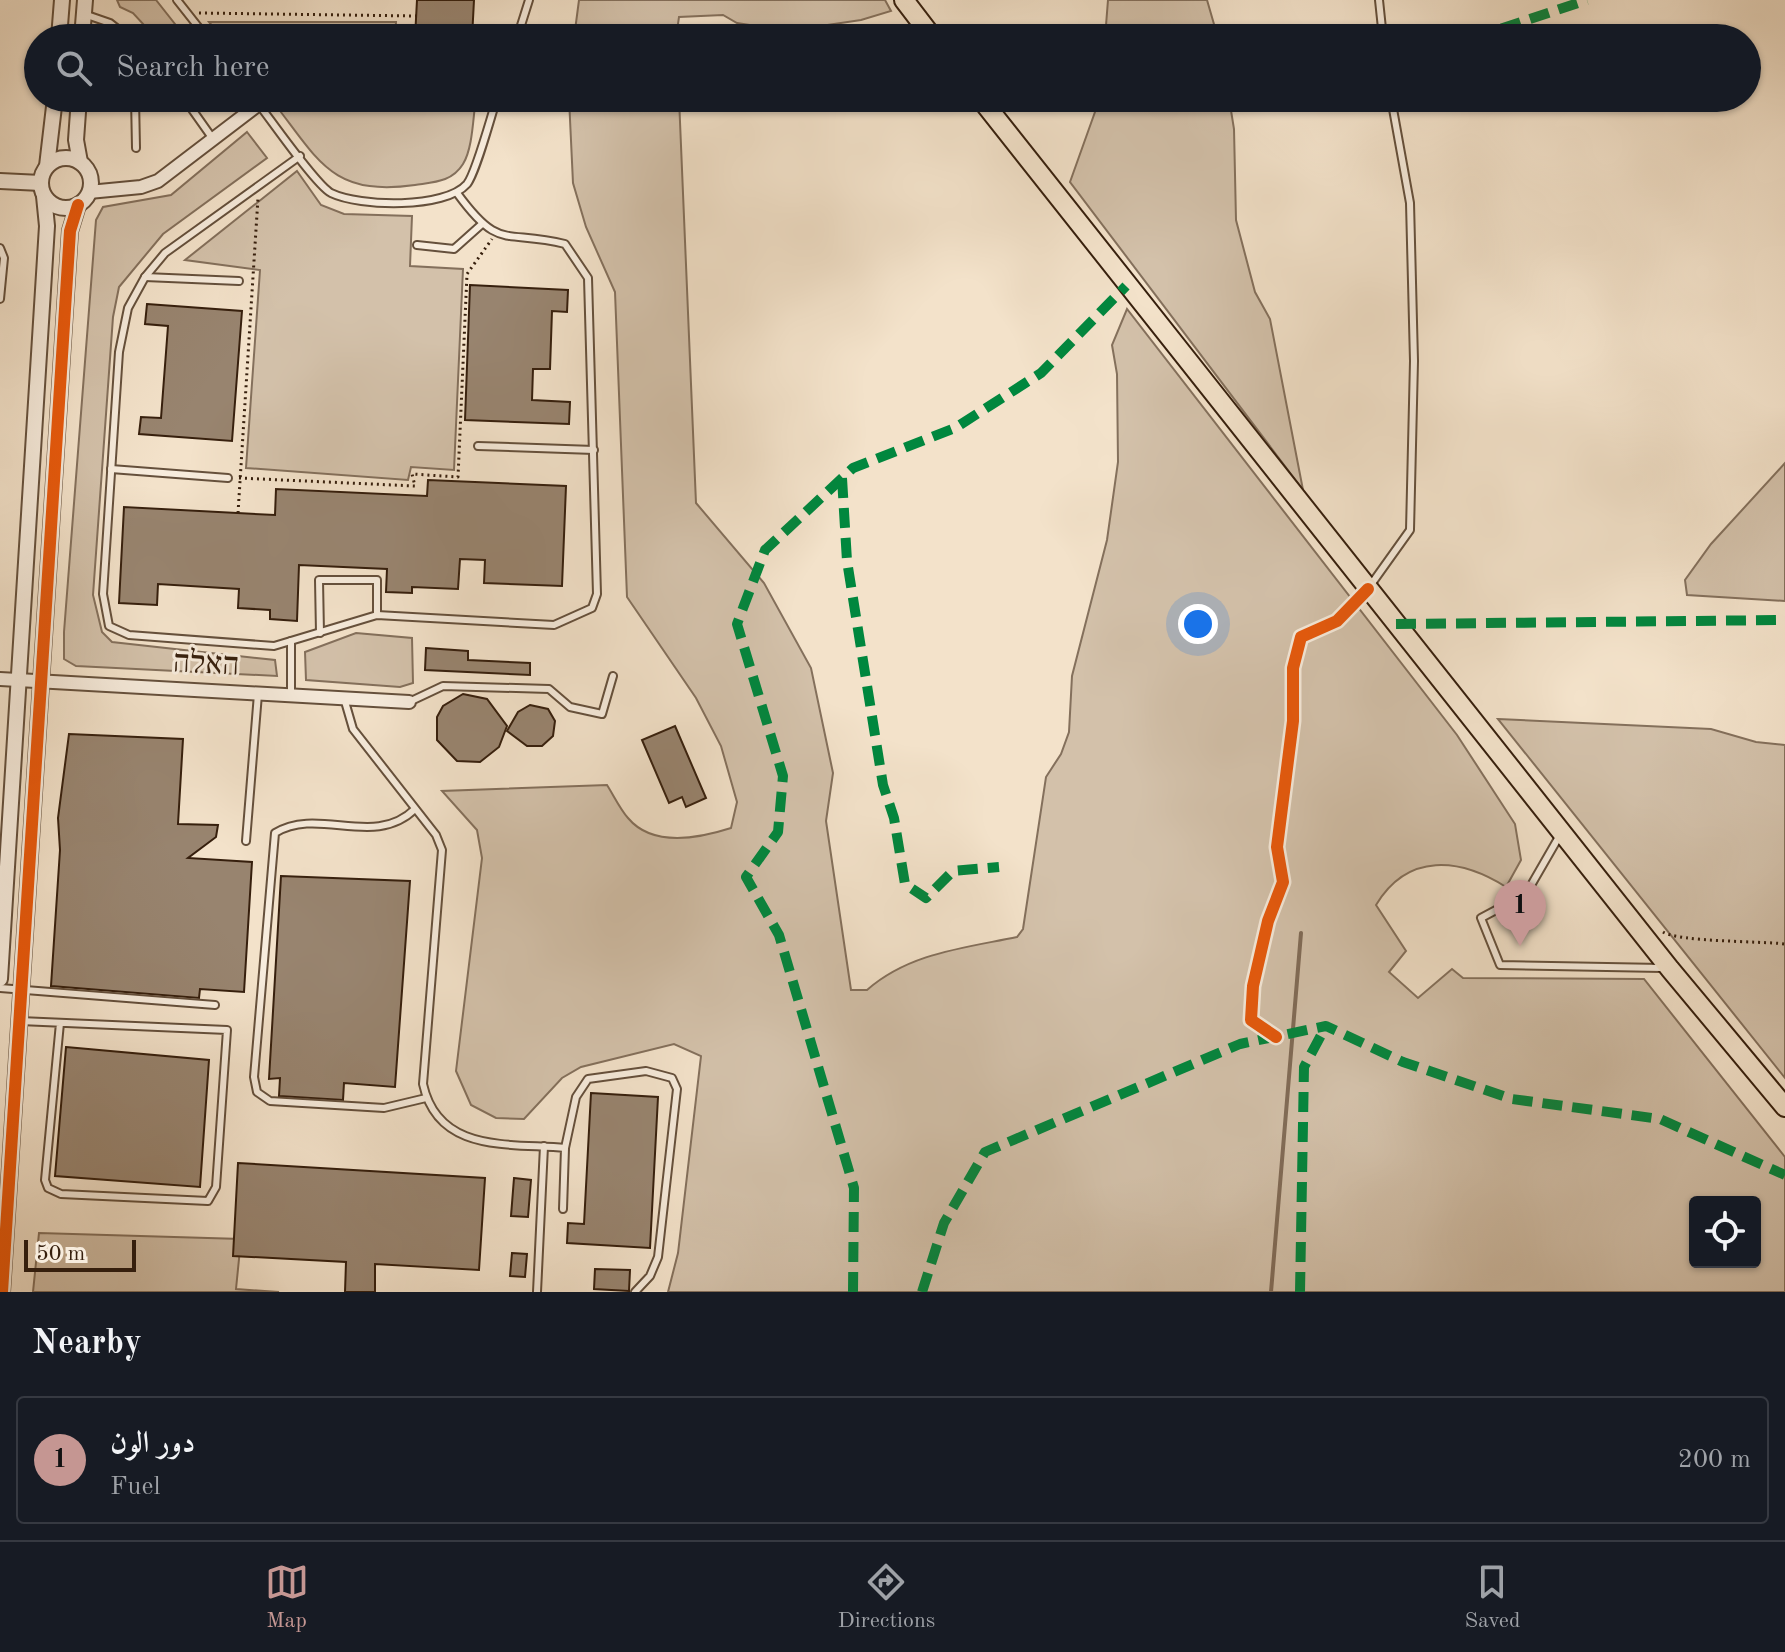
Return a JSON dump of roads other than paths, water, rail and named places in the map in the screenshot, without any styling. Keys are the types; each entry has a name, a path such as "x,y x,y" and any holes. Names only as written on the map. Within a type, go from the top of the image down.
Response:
{"main road":[{"path":"904,0 922,24"},
{"path":"991,112 1637,928 1785,1107"}],"street":[{"path":"60,24 62,0"},
{"path":"0,979 47,226 42,190 53,112"},
{"path":"2,1292 70,231 78,205 89,192 90,176 80,162 76,140 78,112"},
{"path":"89,192 141,187 158,181 244,112"},
{"path":"47,166 62,158 80,162"},
{"path":"0,181 42,190 61,208 78,205"},
{"name":"האלה","path":"0,679 409,702"}],"lane":[{"path":"177,0 196,24"},
{"path":"521,24 529,0"},
{"path":"1379,0 1382,24"},
{"path":"84,7 111,24"},
{"path":"135,112 136,148"},
{"path":"194,112 213,139"},
{"path":"265,112 330,192 350,198 415,203 457,193 469,182 492,112"},
{"path":"1368,589 1410,530 1414,361 1410,203 1394,112"},
{"path":"300,156 165,253 145,277 128,308 119,352 103,594 109,626 129,635 274,646 377,615 554,625 592,608 597,594 588,278 565,244 496,235 482,224 457,193"},
{"path":"417,245 454,249 482,224"},
{"path":"0,248 4,258 0,299"},
{"path":"145,277 239,281"},
{"path":"478,446 594,450"},
{"path":"111,469 228,478"},
{"path":"320,633 319,580 377,580 377,615"},
{"path":"291,641 291,696"},
{"path":"409,702 443,686 549,689 570,707 602,714 613,676"},
{"path":"246,841 258,694"},
{"path":"344,698 353,729 436,835 442,850 423,1084 428,1106 440,1122 461,1137 565,1148"},
{"path":"415,809 402,822 387,828 295,825 275,833 254,1077 257,1092 270,1101 384,1108 426,1098"},
{"path":"1562,832 1526,894 1481,918 1500,965 1670,969"},
{"path":"0,988 215,1005"},
{"path":"20,1021 227,1030 216,1187 208,1201 61,1194 48,1188 45,1180 60,1023"},
{"path":"563,1209 565,1148 576,1097 588,1079 646,1071 672,1078 677,1089 658,1257 650,1276 635,1292"},
{"path":"537,1292 544,1146"}],"waterway":[{"path":"1271,1292 1301,933"}],"place":[{"name":"دور الون","path":"1520,946"}]}
